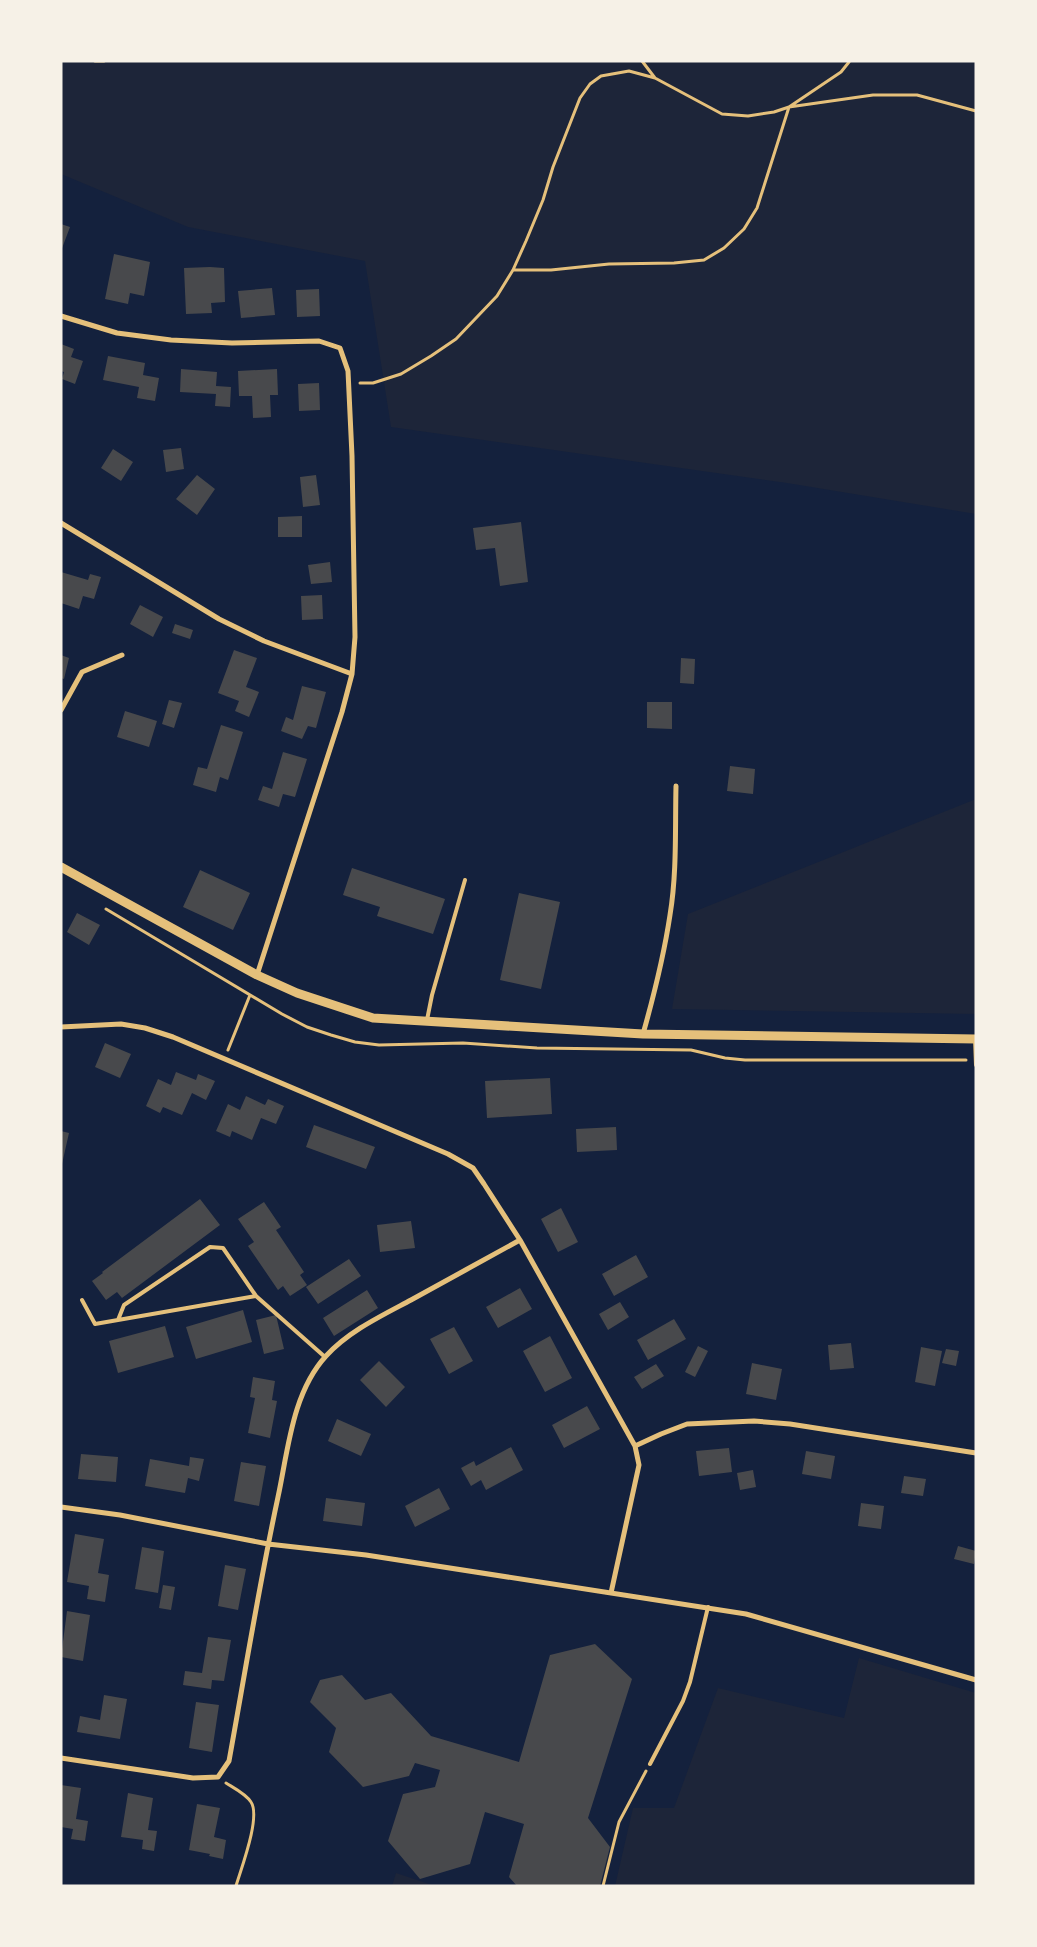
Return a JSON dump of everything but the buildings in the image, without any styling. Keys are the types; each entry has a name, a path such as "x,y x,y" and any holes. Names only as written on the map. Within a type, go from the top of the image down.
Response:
{"street":[{"path":"61,316 117,333 171,340 232,343 318,341 340,348 348,371 352,456 355,637 352,674 342,712 257,975"},
{"path":"61,523 219,619 264,641 352,674"},
{"path":"61,710 82,672 122,655"},
{"path":"643,1034 655,989 670,914 674,873 676,786"},
{"path":"61,867 257,975 297,993 373,1018 643,1034 975,1038"},
{"path":"61,1027 121,1024 145,1028 173,1037 448,1154 473,1168 520,1240 635,1446 639,1465 611,1593"},
{"path":"61,1758 193,1778 218,1777 229,1761 268,1544 302,1395 325,1357 343,1340 374,1320 520,1240"},
{"path":"635,1446 688,1424 754,1421 790,1424 976,1453"},
{"path":"61,1507 120,1515 268,1544 366,1555 746,1614 976,1680"}],"lane":[{"path":"427,1022 432,995 465,880"},
{"path":"975,1038 976,1065"},
{"path":"118,1320 124,1306 210,1247 223,1248 256,1296 325,1357"},
{"path":"82,1300 95,1324 256,1296"},
{"path":"650,1764 685,1694 708,1607"}],"path":[{"path":"95,61 104,61"},
{"path":"642,61 655,78"},
{"path":"349,384 372,383 401,374 456,339 497,296 512,270 543,200 552,167 580,98 590,84 601,76 629,71 655,78 722,114 748,116 774,112 789,106 841,72 849,62"},
{"path":"789,106 873,96 917,95 976,112"},
{"path":"512,270 551,270 609,264 674,263 704,260 724,248 744,229 757,208 789,106"},
{"path":"105,909 233,984"},
{"path":"224,1059 250,995"},
{"path":"603,1886 619,1822 650,1764"},
{"path":"218,1777 251,1802 254,1810 252,1829 236,1886"}],"shaded area":[{"path":"61,61 976,61 976,514 787,483 391,427 365,261 188,227 61,174"},
{"path":"976,799 976,1014 672,1009 688,914"},
{"path":"859,1658 976,1693 976,1886 615,1886 633,1808 674,1808 718,1688 844,1718"},
{"path":"396,1873 435,1886 392,1886"}]}
